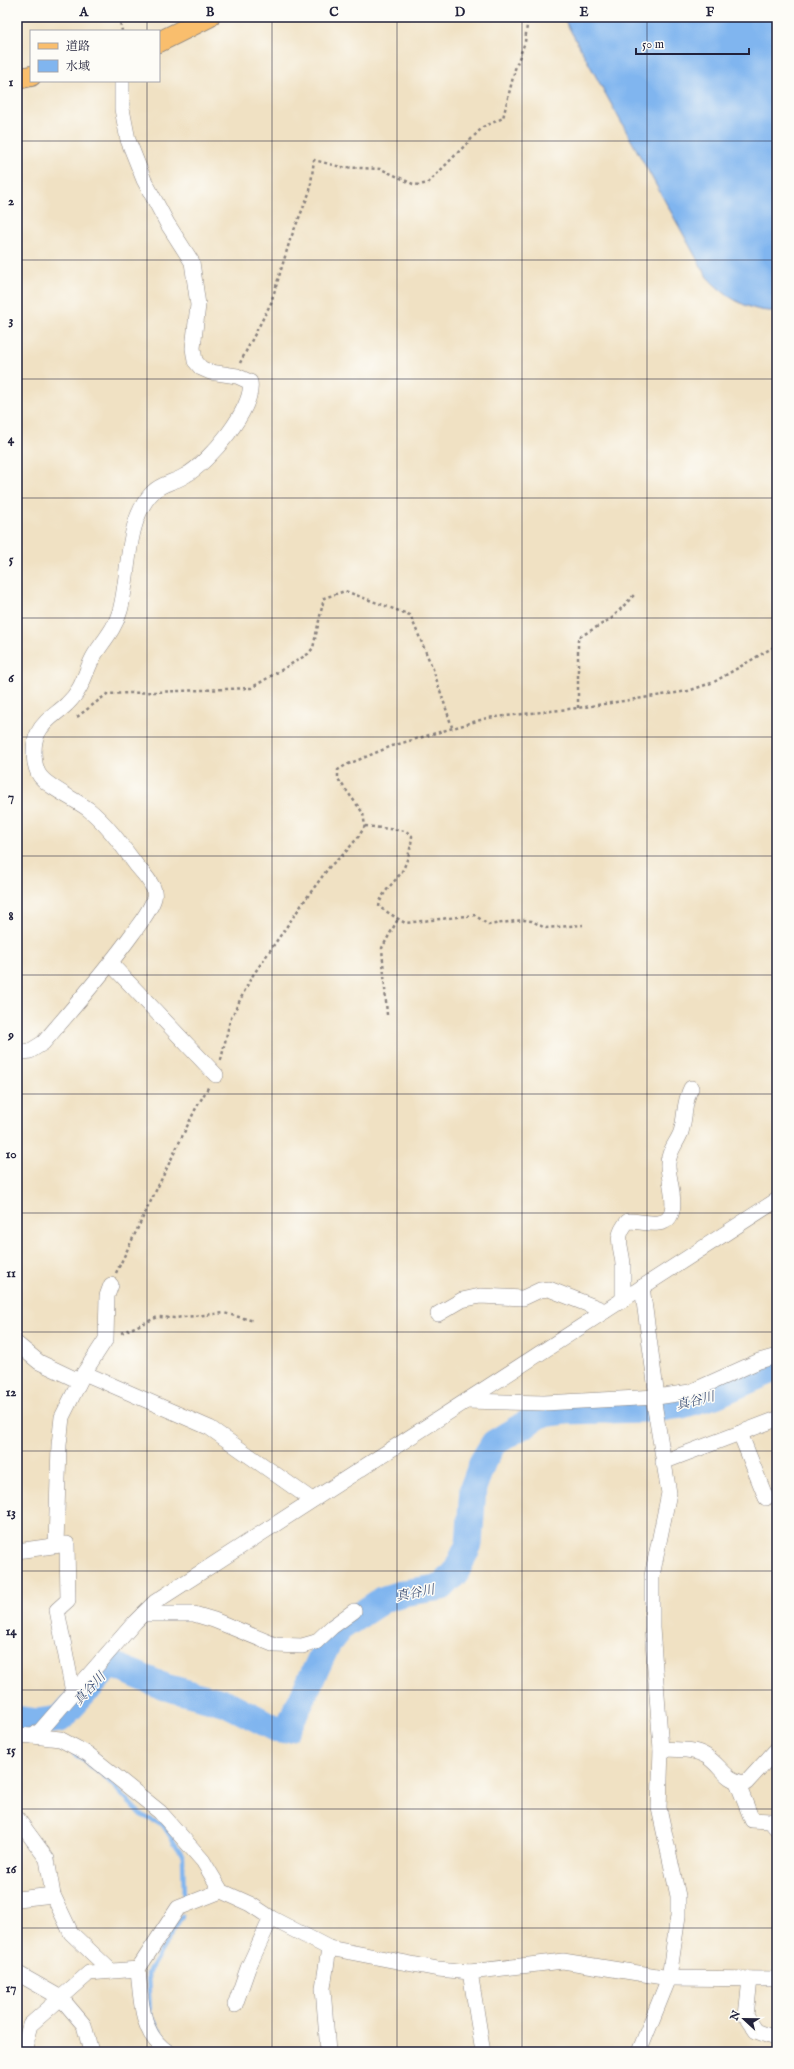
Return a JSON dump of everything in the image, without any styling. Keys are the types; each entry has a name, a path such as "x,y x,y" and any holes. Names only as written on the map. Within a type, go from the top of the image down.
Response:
{"main road":[{"path":"160,41 208,17"},
{"path":"17,79 30,76"}],"street":[{"path":"17,1053 30,1051 43,1043 111,964 146,914 154,898 153,887 123,847 90,811 42,778 36,770 34,743 38,731 67,704 82,687 94,655 114,628 120,609 135,523 145,503 154,491 185,476 202,464 233,427 245,404 251,387 250,382 233,375 210,372 201,368 195,361 193,348 198,305 192,262 182,243 167,223 144,180 128,140 122,109 122,82"},
{"path":"111,964 216,1075"},
{"path":"623,1300 623,1263 618,1247 621,1228 628,1221 660,1223 668,1218 673,1208 673,1193 668,1165 670,1154 680,1132 685,1115 685,1100 691,1088"},
{"path":"37,1733 155,1602 777,1200"},
{"path":"56,1545 59,1445 62,1417 82,1377 106,1339 107,1296 111,1284"},
{"path":"639,2052 669,1978 678,1910 678,1896 659,1808 661,1749 652,1628 652,1576 668,1493 642,1287"},
{"path":"438,1314 462,1300 480,1296 523,1298 540,1290 549,1289 605,1311"},
{"path":"17,1344 39,1362 82,1377 210,1428 312,1500"},
{"path":"466,1401 544,1403 655,1397 690,1392 759,1362 777,1356"},
{"path":"664,1462 777,1419"},
{"path":"740,1433 766,1498"},
{"path":"17,1551 67,1544 68,1600 57,1610 73,1692"},
{"path":"143,1614 194,1614 214,1620 275,1645 302,1646 316,1642 332,1627 354,1611"},
{"path":"17,1735 37,1733 60,1740 88,1754 127,1784 165,1817 203,1860 221,1891 250,1904 271,1918 329,1948 438,1969 470,1972 563,1960 669,1978 777,1979"},
{"path":"661,1749 696,1751 707,1756 731,1780 746,1783 777,1749"},
{"path":"737,1782 752,1820 770,1822 777,1829"},
{"path":"17,1818 47,1859 53,1895 71,1933 111,1971"},
{"path":"168,2052 162,2048 150,2034 143,2014 138,1969 178,1908 221,1891"},
{"path":"17,1899 53,1895"},
{"path":"235,2005 248,1968 271,1918"},
{"path":"328,2052 323,1988 329,1948"},
{"path":"27,2052 26,2040 30,2025 89,1973 138,1969"},
{"path":"470,1972 483,2052"},
{"path":"17,1973 61,1998 84,2025 91,2052"},
{"path":"750,1979 746,2016 756,2031 777,2039"}],"path":[{"path":"119,17 122,30"},
{"path":"233,375 271,303 290,240 310,191 314,160 341,167 381,170 413,184 428,183 483,127 503,118 515,69 525,42 528,17"},
{"path":"72,721 107,694 251,688 308,654 313,648 324,598 345,590 410,615 433,669 452,727"},
{"path":"578,708 578,638 612,618 634,596"},
{"path":"111,1284 195,1110 216,1075 230,1020 251,978 330,866 344,854 365,826 363,813 338,779 338,770 346,765 392,746 452,727 487,718 578,708 688,690 714,682 777,645"},
{"path":"365,826 406,831 412,836 411,847 402,872 380,900 379,907 405,923 474,915 488,925 523,920 532,921 545,928 583,925"},
{"path":"387,1015 382,948 398,919"},
{"path":"106,1339 158,1317 174,1318 224,1314 254,1322"}],"water":[{"path":"563,17 777,17 777,311 757,309 738,302 721,291 707,277"}],"waterway":[{"name":"真谷川","path":"17,1719 38,1722 60,1719 111,1664 165,1687 226,1703 279,1730 288,1728 328,1643 340,1628 384,1599 403,1593 442,1587 456,1572 469,1544 473,1488 483,1461 494,1443 542,1414 566,1411 649,1409 682,1405 715,1395 777,1368"},
{"path":"74,1754 103,1775 141,1815 163,1825 183,1856 184,1903"},
{"path":"180,2052 163,2038 150,2013 148,1973 182,1916"}]}
